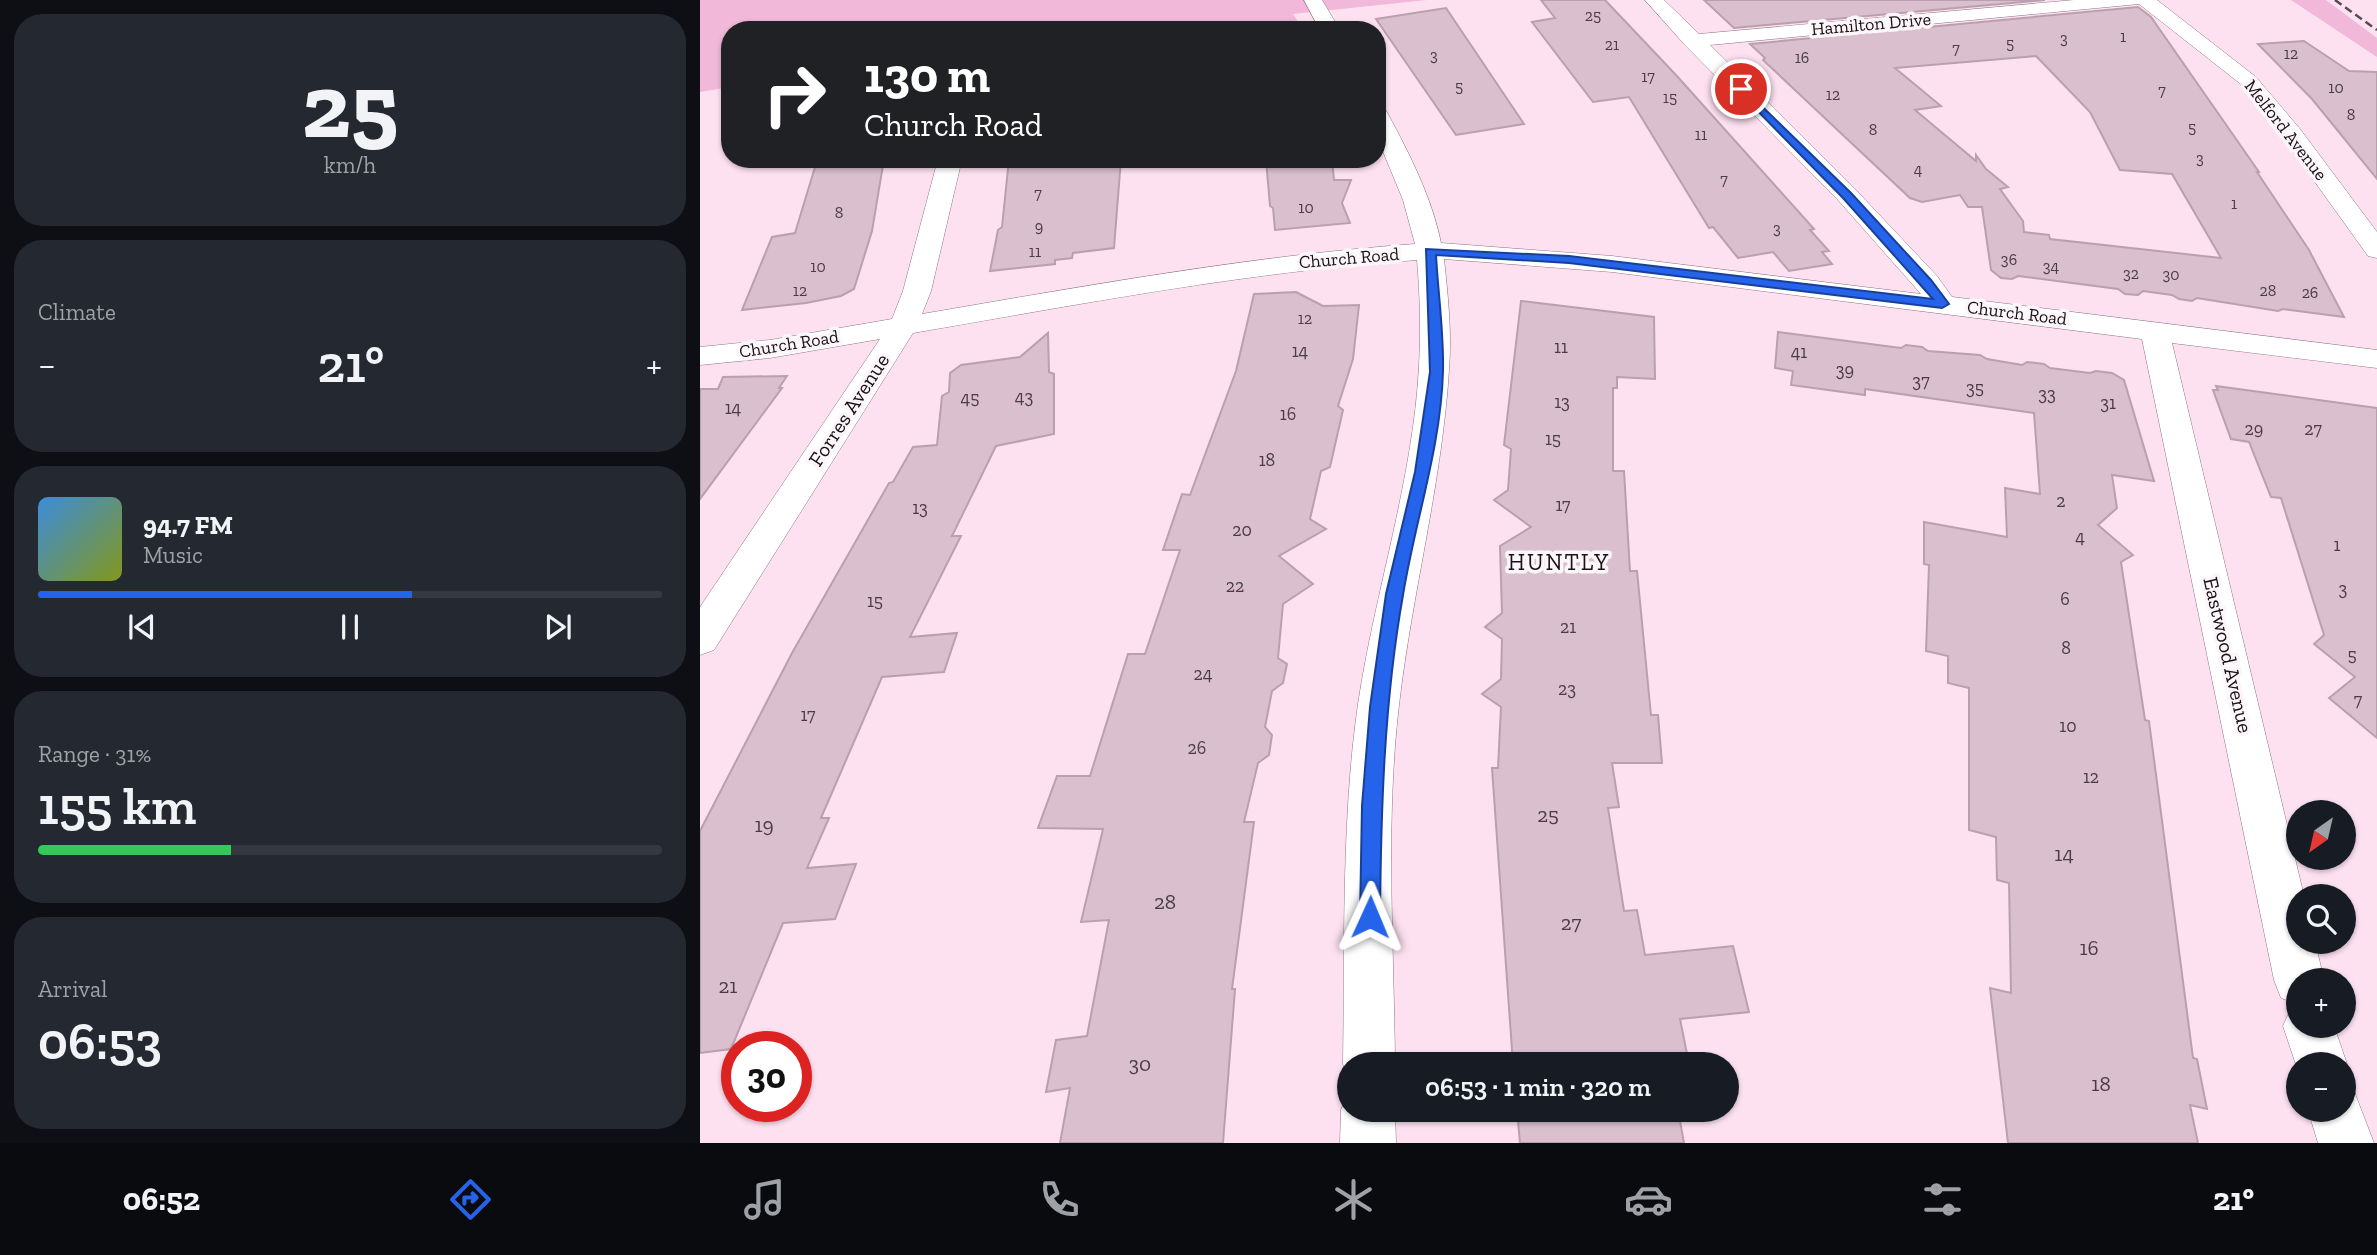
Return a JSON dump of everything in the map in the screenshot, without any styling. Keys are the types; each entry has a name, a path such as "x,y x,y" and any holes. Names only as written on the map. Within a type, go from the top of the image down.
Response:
{"street":[{"path":"1312,0 1325,21"},
{"path":"1654,0 1847,195 1927,282 1942,304"},
{"name":"Hamilton Drive","path":"1692,40 2134,0"},
{"name":"Melford Avenue","path":"2145,0 2249,81 2292,134 2377,250"},
{"path":"1368,1052 1371,806 1377,732 1395,594 1423,472 1436,372 1430,251 1406,176 1386,133"},
{"name":"Forres Avenue","path":"700,639 904,325 917,291 948,168"},
{"name":"Church Road","path":"700,356 770,349 1219,271 1430,251 1560,258 2377,359"},
{"name":"Eastwood Avenue","path":"2155,331 2296,968"},
{"path":"1368,1122 1368,1143"},
{"path":"2339,1122 2346,1143"}],"shaded area":[{"path":"700,0 1427,0 1293,14 1298,21 721,21 721,88 700,92"},
{"path":"2291,0 2326,0 2377,38 2377,57"}],"building":[{"path":"1541,0 1605,0 1814,229 1810,230 1829,251 1822,252 1832,264 1789,271 1773,252 1738,258 1713,227 1709,228 1629,97 1593,102 1532,22 1555,18"},
{"path":"1704,0 2045,0 1734,28"},
{"path":"2138,7 2151,17 2259,172 2309,250 2344,317 2283,309 2278,311 2197,298 2192,301 2143,291 2138,295 2125,294 2118,289 2018,276 2012,279 2001,278 1991,270 1982,207 1968,207 1960,195 1922,202 1910,198 1763,60 1765,58 1750,44","holes":["2036,56 2090,112 2120,170 2172,174 2221,258 2050,239 2049,235 2024,232 2023,221 2000,189 2008,187 1986,169 1976,155 1976,161 1915,110 1941,106 1895,68"]},
{"path":"1446,8 1524,124 1456,135 1386,34 1386,21 1376,19"},
{"path":"2304,41 2349,71 2377,72 2377,179 2312,99 2258,44"},
{"path":"815,168 882,168 872,231 854,289 841,296 806,303 742,310 772,237 795,233"},
{"path":"1008,168 1120,168 1114,248 1073,253 1072,258 1055,260 1055,264 990,271 998,230 1002,227"},
{"path":"1267,168 1333,168 1334,180 1351,180 1342,203 1350,223 1275,230 1273,208 1270,206"},
{"path":"1296,292 1323,306 1359,305 1353,359 1338,406 1343,410 1330,467 1321,471 1310,519 1326,529 1279,556 1313,584 1283,604 1278,658 1287,664 1283,683 1272,691 1265,727 1272,735 1269,755 1258,763 1244,822 1254,822 1232,989 1235,989 1223,1143 1060,1143 1070,1088 1046,1092 1056,1040 1087,1036 1109,920 1081,922 1103,829 1038,828 1057,776 1090,776 1128,654 1145,654 1180,550 1163,550 1182,494 1190,495 1236,371 1254,294"},
{"path":"1521,301 1654,317 1655,379 1617,377 1617,388 1613,388 1613,471 1624,471 1630,571 1637,571 1651,715 1658,715 1662,763 1612,763 1619,807 1608,808 1624,911 1637,910 1645,955 1733,946 1749,1012 1680,1019 1687,1052 1512,1052 1492,768 1498,768 1501,707 1482,694 1501,679 1502,639 1485,627 1502,613 1500,546 1531,527 1494,500 1508,490 1511,449 1504,445"},
{"path":"1778,332 1901,348 1906,345 1922,347 1928,351 1980,355 1987,359 2022,365 2027,362 2044,364 2050,368 2112,373 2124,380 2154,481 2112,475 2117,508 2098,525 2133,555 2121,562 2145,720 2149,721 2193,1058 2197,1059 2207,1109 2190,1105 2198,1143 2008,1143 1990,988 2011,993 2009,883 1997,880 1996,837 1969,830 1969,688 1948,683 1948,656 1926,651 1929,565 1924,564 1924,522 2007,537 2005,488 2040,494 2034,413 1865,389 1865,395 1791,385 1793,371 1775,368"},
{"path":"1048,333 1049,372 1054,374 1054,434 996,446 952,536 961,536 910,637 957,633 944,672 882,677 821,818 829,818 807,868 856,864 835,919 783,923 738,1031 721,1031 721,1050 700,1053 700,831 792,653 889,483 893,482 913,447 937,445 942,396 949,392 950,373 961,365 1020,357"},
{"path":"787,376 779,388 782,388 700,499 700,389 718,389 723,377"},
{"path":"2216,386 2377,408 2377,738 2329,698 2355,677 2314,644 2324,635 2281,498 2271,497 2249,442 2231,439 2213,390 2218,390"},
{"path":"1518,1122 1680,1122 1684,1143 1520,1143"}],"railway":[{"path":"2335,0 2377,30"}],"district":[{"name":"HUNTLY","path":"1559,562"}],"route":[{"path":"1370,917 1371,806 1378,707 1395,594 1423,472 1436,372 1430,251 1569,259 1942,304 1927,282 1847,195 1741,89"}]}
